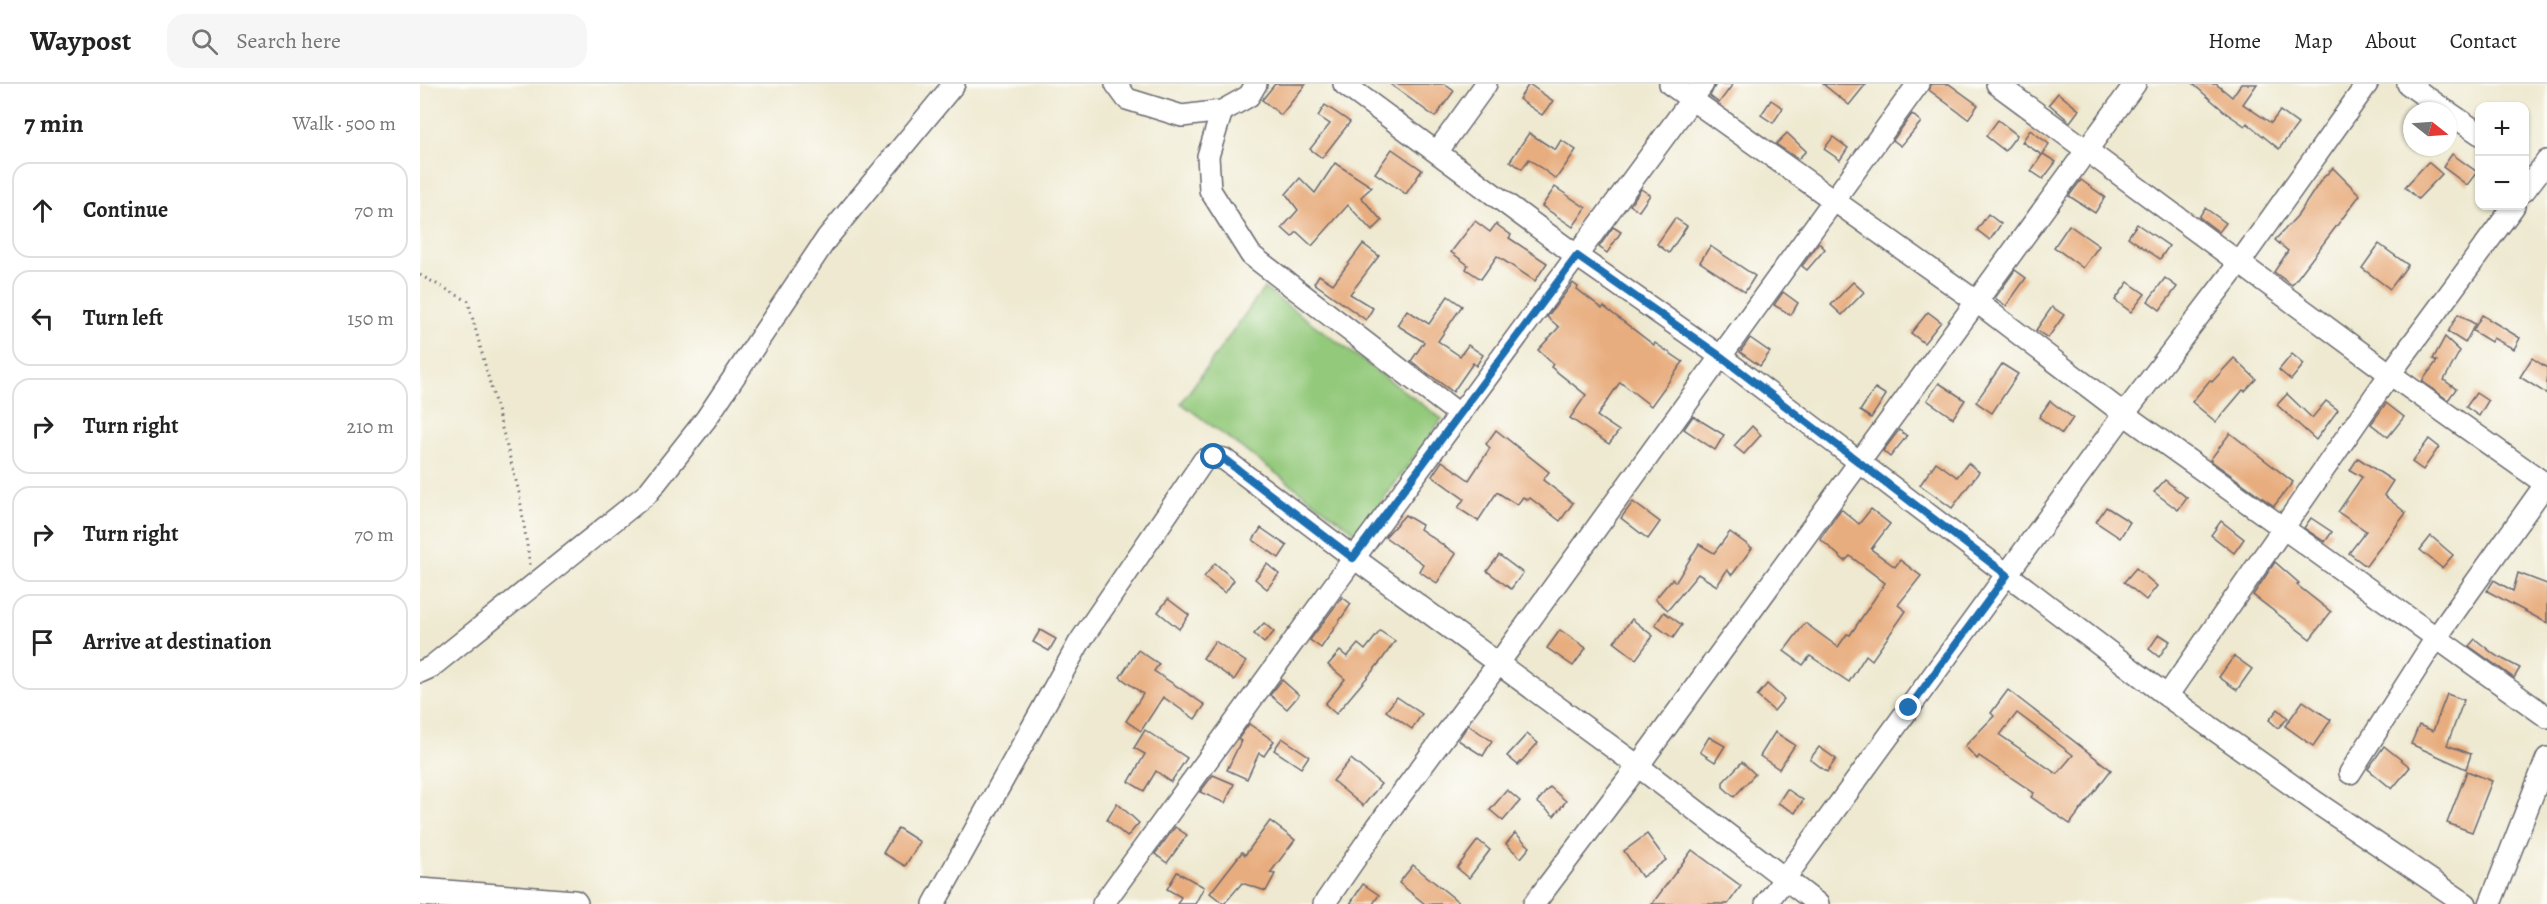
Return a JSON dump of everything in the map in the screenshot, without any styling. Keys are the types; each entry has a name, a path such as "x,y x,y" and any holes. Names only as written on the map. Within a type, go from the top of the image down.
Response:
{"main road":[{"path":"420,892 574,904"}],"street":[{"path":"420,672 430,667 647,494 706,419 827,238 954,84"},
{"path":"1116,84 1127,99 1155,110 1182,116 1222,111 1248,96 1256,84"},
{"path":"1344,84 1577,256 1720,356 2167,696 2317,803 2466,904"},
{"path":"1437,152 1486,84"},
{"path":"1670,84 1697,92 1835,200 1977,302 2124,414 2547,717"},
{"path":"1324,904 1377,827 1498,664 1918,84"},
{"path":"1997,84 2390,374 2547,484 2436,639 2350,773"},
{"path":"1534,904 1638,766 2135,84"},
{"path":"1766,904 2124,414 2240,262 2367,84"},
{"path":"2408,84 2433,102"},
{"path":"1106,903 1353,558 1697,92"},
{"path":"1222,111 1208,156 1210,190 1251,255 1460,415"},
{"path":"2457,119 2475,131"},
{"path":"2167,696 2390,374 2511,210"},
{"path":"934,904 1079,644 1204,460 1214,457 1224,459 1353,558 1638,766 1818,904"},
{"path":"2490,904 2539,795 2547,758"}],"path":[{"path":"420,274 468,301 519,492 532,584"}],"green space":[{"path":"1264,288 1442,419 1358,534 1181,403"}],"building":[{"path":"1275,84 1306,84 1281,115 1262,100"},
{"path":"1390,84 1444,84 1454,91 1435,117"},
{"path":"1529,84 1553,101 1542,115 1519,99"},
{"path":"1716,84 1733,84 1719,103 1710,96"},
{"path":"1823,84 1866,84 1849,105"},
{"path":"1931,84 1949,84 1978,105 1968,119 1929,90"},
{"path":"2193,84 2216,84 2232,97 2241,84 2257,84 2243,104 2271,123 2280,111 2298,124 2279,149 2247,123 2245,126 2226,113"},
{"path":"2058,93 2079,110 2070,122 2049,104"},
{"path":"1771,100 1783,108 1773,123 1761,115"},
{"path":"1325,105 1350,122 1322,158 1310,149 1330,124 1318,116"},
{"path":"1912,114 1921,122 1901,146 1893,140"},
{"path":"1998,120 2017,135 2005,151 1986,136"},
{"path":"2030,130 2049,144 2043,154 2056,162 2043,179 2031,171 2042,155 2022,142"},
{"path":"1529,133 1555,150 1561,140 1576,150 1556,179 1529,159 1522,169 1510,161"},
{"path":"1787,133 1806,151 1798,159 1776,144"},
{"path":"1833,137 1848,148 1840,160 1824,149"},
{"path":"1392,149 1422,170 1406,194 1375,173"},
{"path":"2451,156 2455,156 2475,171 2475,175 2467,185 2443,167"},
{"path":"2428,162 2442,174 2418,199 2405,187"},
{"path":"1335,163 1372,187 1361,197 1382,221 1372,231 1348,205 1312,246 1297,232 1292,237 1282,228 1298,210 1286,194 1300,178 1315,193"},
{"path":"2333,168 2360,195 2292,285 2274,272 2288,251 2275,240 2298,215 2321,180"},
{"path":"2081,180 2105,197 2095,213 2069,196"},
{"path":"1555,187 1586,208 1573,227 1542,206"},
{"path":"1641,189 1650,195 1639,211 1630,205"},
{"path":"2205,208 2226,223 2219,232 2199,217"},
{"path":"1988,214 2001,224 1990,240 1977,230"},
{"path":"1675,218 1687,226 1669,253 1657,244"},
{"path":"1475,221 1490,232 1496,224 1511,235 1509,238 1547,263 1535,281 1497,256 1481,279 1466,269 1468,265 1451,252"},
{"path":"2137,224 2169,246 2160,259 2128,237"},
{"path":"2069,225 2099,246 2083,268 2054,247"},
{"path":"1613,227 1621,232 1607,253 1599,247"},
{"path":"1819,243 1825,249 1807,270 1802,266"},
{"path":"1363,244 1379,256 1350,294 1373,308 1366,320 1314,283 1319,275 1333,284"},
{"path":"2379,244 2408,265 2390,289 2362,268"},
{"path":"1710,246 1755,276 1745,292 1700,262"},
{"path":"2015,270 2026,278 2006,306 1995,298"},
{"path":"2165,278 2177,287 2160,310 2148,301"},
{"path":"1853,282 1864,292 1842,315 1831,305"},
{"path":"2128,282 2145,294 2131,312 2115,300"},
{"path":"1573,283 1578,287 1577,289 1602,308 1604,307 1654,345 1655,343 1683,362 1651,406 1620,382 1597,416 1619,431 1609,444 1570,418 1586,395 1551,367 1553,364 1538,350 1559,327 1547,317"},
{"path":"1783,292 1798,303 1791,315 1774,305"},
{"path":"1448,296 1462,306 1438,341 1460,356 1468,345 1483,355 1476,366 1473,363 1453,392 1411,361 1424,342 1397,325 1407,310 1429,324"},
{"path":"2052,307 2064,315 2048,338 2036,330"},
{"path":"1928,312 1941,322 1924,343 1911,333"},
{"path":"2458,314 2475,324 2465,343 2448,332"},
{"path":"2482,315 2520,338 2514,349 2493,338 2491,342 2473,331"},
{"path":"2445,337 2460,351 2444,380 2456,389 2448,400 2422,381 2437,361 2433,359"},
{"path":"1750,338 1770,352 1760,366 1740,352"},
{"path":"2292,354 2304,364 2291,380 2279,370"},
{"path":"2234,358 2256,379 2245,391 2243,390 2216,422 2192,402 2210,380 2212,382"},
{"path":"2532,358 2547,368 2547,394 2520,377"},
{"path":"2002,364 2018,374 1992,413 1976,402"},
{"path":"1939,383 1965,400 1953,418 1927,400"},
{"path":"1875,388 1886,395 1871,418 1860,411"},
{"path":"2476,393 2488,401 2479,416 2466,407"},
{"path":"2287,394 2312,418 2326,401 2338,410 2316,440 2277,405"},
{"path":"2050,401 2073,418 2062,434 2039,417"},
{"path":"2386,403 2404,417 2388,437 2371,424"},
{"path":"1693,416 1724,435 1715,450 1684,429"},
{"path":"1752,426 1761,435 1744,454 1734,446"},
{"path":"1496,430 1549,472 1543,480 1573,503 1560,521 1530,498 1528,500 1523,497 1517,505 1497,492 1478,521 1458,508 1464,499 1432,476 1442,461 1469,480 1490,448 1486,444"},
{"path":"1899,430 1907,436 1890,457 1883,451"},
{"path":"2230,433 2293,482 2274,506 2210,460"},
{"path":"2429,439 2439,447 2423,470 2412,462"},
{"path":"2358,458 2393,481 2384,495 2406,513 2366,566 2349,553 2366,531 2338,512 2362,477 2350,470"},
{"path":"1936,462 1957,477 1968,463 1979,472 1952,508 1920,485"},
{"path":"2165,480 2187,498 2178,510 2154,492"},
{"path":"1633,502 1660,522 1648,539 1621,518"},
{"path":"2106,507 2130,522 2120,538 2096,522"},
{"path":"1841,509 1859,524 1871,509 1890,524 1871,549 1895,567 1900,560 1921,576 1898,605 1906,611 1872,660 1866,655 1849,682 1810,656 1803,665 1784,651 1805,623 1838,647 1847,634 1850,635 1885,583 1850,556 1845,561 1820,539"},
{"path":"1405,515 1422,525 1420,529 1456,554 1437,583 1419,571 1423,564 1385,537"},
{"path":"2311,518 2332,532 2325,542 2304,528"},
{"path":"2221,521 2244,539 2234,553 2211,535"},
{"path":"1261,528 1287,546 1279,558 1253,540"},
{"path":"1730,532 1752,548 1732,575 1727,570 1717,586 1698,574 1668,610 1655,599 1672,579 1676,582 1699,544 1714,553"},
{"path":"2431,536 2453,555 2442,568 2420,550"},
{"path":"1499,555 1523,573 1511,589 1487,571"},
{"path":"2275,562 2299,583 2297,585 2331,612 2310,639 2253,595"},
{"path":"1215,563 1234,580 1225,593 1204,577"},
{"path":"1267,564 1279,574 1267,589 1255,579"},
{"path":"2136,568 2157,586 2146,600 2124,582"},
{"path":"2518,573 2547,584 2547,623 2487,591 2494,580 2513,591"},
{"path":"1342,597 1351,604 1321,648 1310,640"},
{"path":"1168,599 1189,615 1179,629 1158,612"},
{"path":"1664,612 1682,625 1673,638 1655,625"},
{"path":"1632,619 1653,636 1636,659 1614,642"},
{"path":"1264,623 1274,632 1264,643 1254,634"},
{"path":"1040,630 1056,639 1049,651 1033,642"},
{"path":"1560,630 1586,648 1573,666 1547,648"},
{"path":"1380,631 1395,641 1336,714 1325,704 1345,679 1328,665 1340,651 1347,657 1358,644 1365,650"},
{"path":"2159,634 2170,641 2159,657 2149,649"},
{"path":"2475,639 2495,655 2520,668 2514,678 2469,646"},
{"path":"1215,641 1246,662 1234,680 1203,658"},
{"path":"1138,650 1159,664 1154,671 1205,705 1195,719 1163,697 1141,731 1126,721 1143,694 1120,677"},
{"path":"2234,656 2252,669 2237,690 2219,677"},
{"path":"1282,680 1299,695 1287,709 1270,695"},
{"path":"1767,684 1784,699 1774,711 1757,696"},
{"path":"2008,690 2111,770 2070,824 2031,797 2034,793 1979,756 1977,759 1965,746 1994,716 1991,713","holes":["2017,713 2073,755 2057,774 2000,735"]},
{"path":"2447,694 2464,700 2447,745 2471,754 2466,769 2411,744 2419,725 2433,731"},
{"path":"1397,697 1422,714 1412,729 1386,711"},
{"path":"2303,701 2331,720 2313,746 2285,726"},
{"path":"2278,709 2288,718 2278,728 2269,720"},
{"path":"1249,724 1274,741 1264,756 1259,753 1247,779 1227,770 1241,741 1238,739"},
{"path":"1468,725 1492,741 1483,756 1458,740"},
{"path":"1145,730 1187,758 1171,782 1156,771 1144,791 1129,782 1145,754 1134,748"},
{"path":"1775,732 1795,745 1779,769 1760,756"},
{"path":"1527,734 1538,743 1518,765 1507,756"},
{"path":"1709,737 1725,746 1715,762 1700,752"},
{"path":"1282,738 1309,756 1301,768 1274,750"},
{"path":"2384,746 2410,767 2392,789 2368,769"},
{"path":"1819,747 1836,759 1827,772 1810,759"},
{"path":"1351,759 1381,784 1363,806 1333,781"},
{"path":"1742,762 1755,774 1734,797 1723,787 1723,782"},
{"path":"2467,771 2492,781 2472,832 2447,823"},
{"path":"1213,775 1234,784 1225,803 1200,792"},
{"path":"1550,787 1566,801 1554,816 1537,802"},
{"path":"1787,789 1803,800 1795,813 1778,803"},
{"path":"1507,790 1520,801 1503,821 1490,810"},
{"path":"1117,803 1139,823 1127,837 1107,820"},
{"path":"1270,821 1295,840 1270,873 1275,874 1266,891 1242,883 1224,904 1210,893 1242,852 1245,855"},
{"path":"1175,827 1187,835 1167,863 1155,854"},
{"path":"898,828 920,842 905,866 883,853"},
{"path":"1515,833 1530,847 1521,858 1506,844"},
{"path":"1647,834 1666,860 1642,877 1624,851"},
{"path":"1478,840 1490,850 1469,878 1457,868"},
{"path":"1692,850 1741,886 1728,904 1652,904"},
{"path":"1413,865 1461,904 1425,904 1399,883"},
{"path":"1177,872 1204,887 1195,904 1177,904 1181,897 1167,889"},
{"path":"1363,884 1379,895 1373,904 1350,904"}],"route":[{"path":"1214,457 1224,459 1353,558 1577,256 1720,356 2007,575 1909,708"}]}
